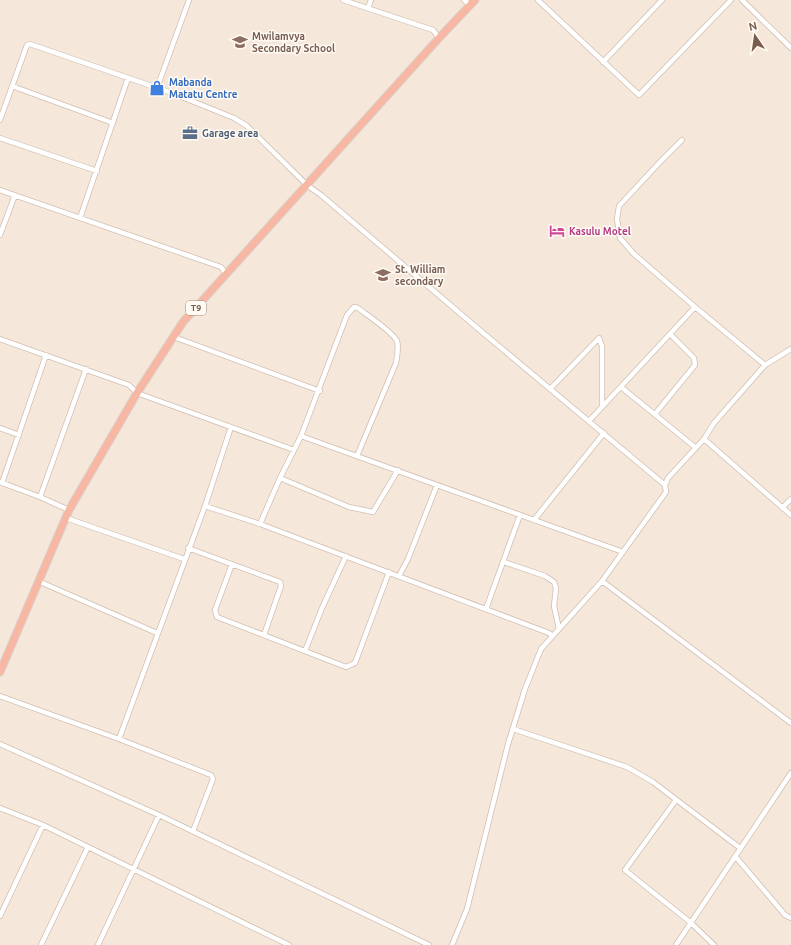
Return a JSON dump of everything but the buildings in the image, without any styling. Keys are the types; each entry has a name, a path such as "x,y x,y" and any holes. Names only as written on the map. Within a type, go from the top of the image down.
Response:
{"highway":[{"name":"T9","path":"0,672 69,510 137,393 183,322 308,186 439,38 473,2"}],"street":[{"path":"157,88 189,0"},
{"path":"343,0 433,30 439,38"},
{"path":"368,8 371,0"},
{"path":"464,0 473,2"},
{"path":"538,0 639,95 731,0"},
{"path":"603,62 662,0"},
{"path":"742,0 791,48"},
{"path":"0,120 27,45 30,44 157,88 234,118 247,126 308,186 321,195 665,485"},
{"path":"80,218 128,78"},
{"path":"12,86 113,123"},
{"path":"0,138 96,171"},
{"path":"682,140 619,206 617,219 620,238 634,254 695,307 765,364"},
{"path":"0,190 221,267 226,274"},
{"path":"0,235 15,195"},
{"path":"260,524 320,391 347,315 354,307 358,308 397,340 398,350 396,363 357,456"},
{"path":"589,420 695,307"},
{"path":"655,414 695,365 694,358 670,334"},
{"path":"174,337 320,391"},
{"path":"550,388 599,338 602,346 602,406"},
{"path":"0,339 130,385 137,393 294,450"},
{"path":"452,945 467,910 513,729 525,689 541,649 602,581 666,492 665,485 668,478 704,440 714,423 765,364 791,348"},
{"path":"46,355 1,483 40,497 69,510"},
{"path":"40,497 86,369"},
{"path":"621,387 696,448"},
{"path":"119,739 188,548 205,506 231,427"},
{"path":"0,428 19,435"},
{"path":"534,520 604,433"},
{"path":"301,436 623,552"},
{"path":"704,440 791,515"},
{"path":"280,478 349,507 373,512 398,470"},
{"path":"399,576 408,559 437,484"},
{"path":"782,508 791,499"},
{"path":"205,506 260,524 389,572 549,633 553,636"},
{"path":"486,609 520,515"},
{"path":"66,518 184,560"},
{"path":"188,548 280,582 281,586 264,635"},
{"path":"305,651 322,608 340,572 346,556"},
{"path":"504,562 544,576 554,582 556,588 554,606 559,630"},
{"path":"232,564 215,610 217,617 346,667 355,663 389,572"},
{"path":"38,581 157,633"},
{"path":"602,581 791,723"},
{"path":"0,696 119,739 211,775 213,779 193,831"},
{"path":"513,729 627,767 653,782 740,848"},
{"path":"0,744 159,815 429,945"},
{"path":"676,945 690,922 791,774"},
{"path":"676,800 625,870 690,922 714,945"},
{"path":"0,808 43,825 284,944 290,945"},
{"path":"98,945 159,815"},
{"path":"0,916 43,825"},
{"path":"40,945 88,847"},
{"path":"735,856 785,915 791,918"}],"shaded area":[{"path":"0,0 791,0 791,945 0,945"}],"place":[{"name":"Mwilamvya Secondary School","path":"240,42"},
{"name":"Mabanda Matatu Centre","path":"157,88"},
{"name":"Garage area","path":"190,133"},
{"name":"Kasulu Motel","path":"557,231"},
{"name":"St. William secondary","path":"383,275"}]}
